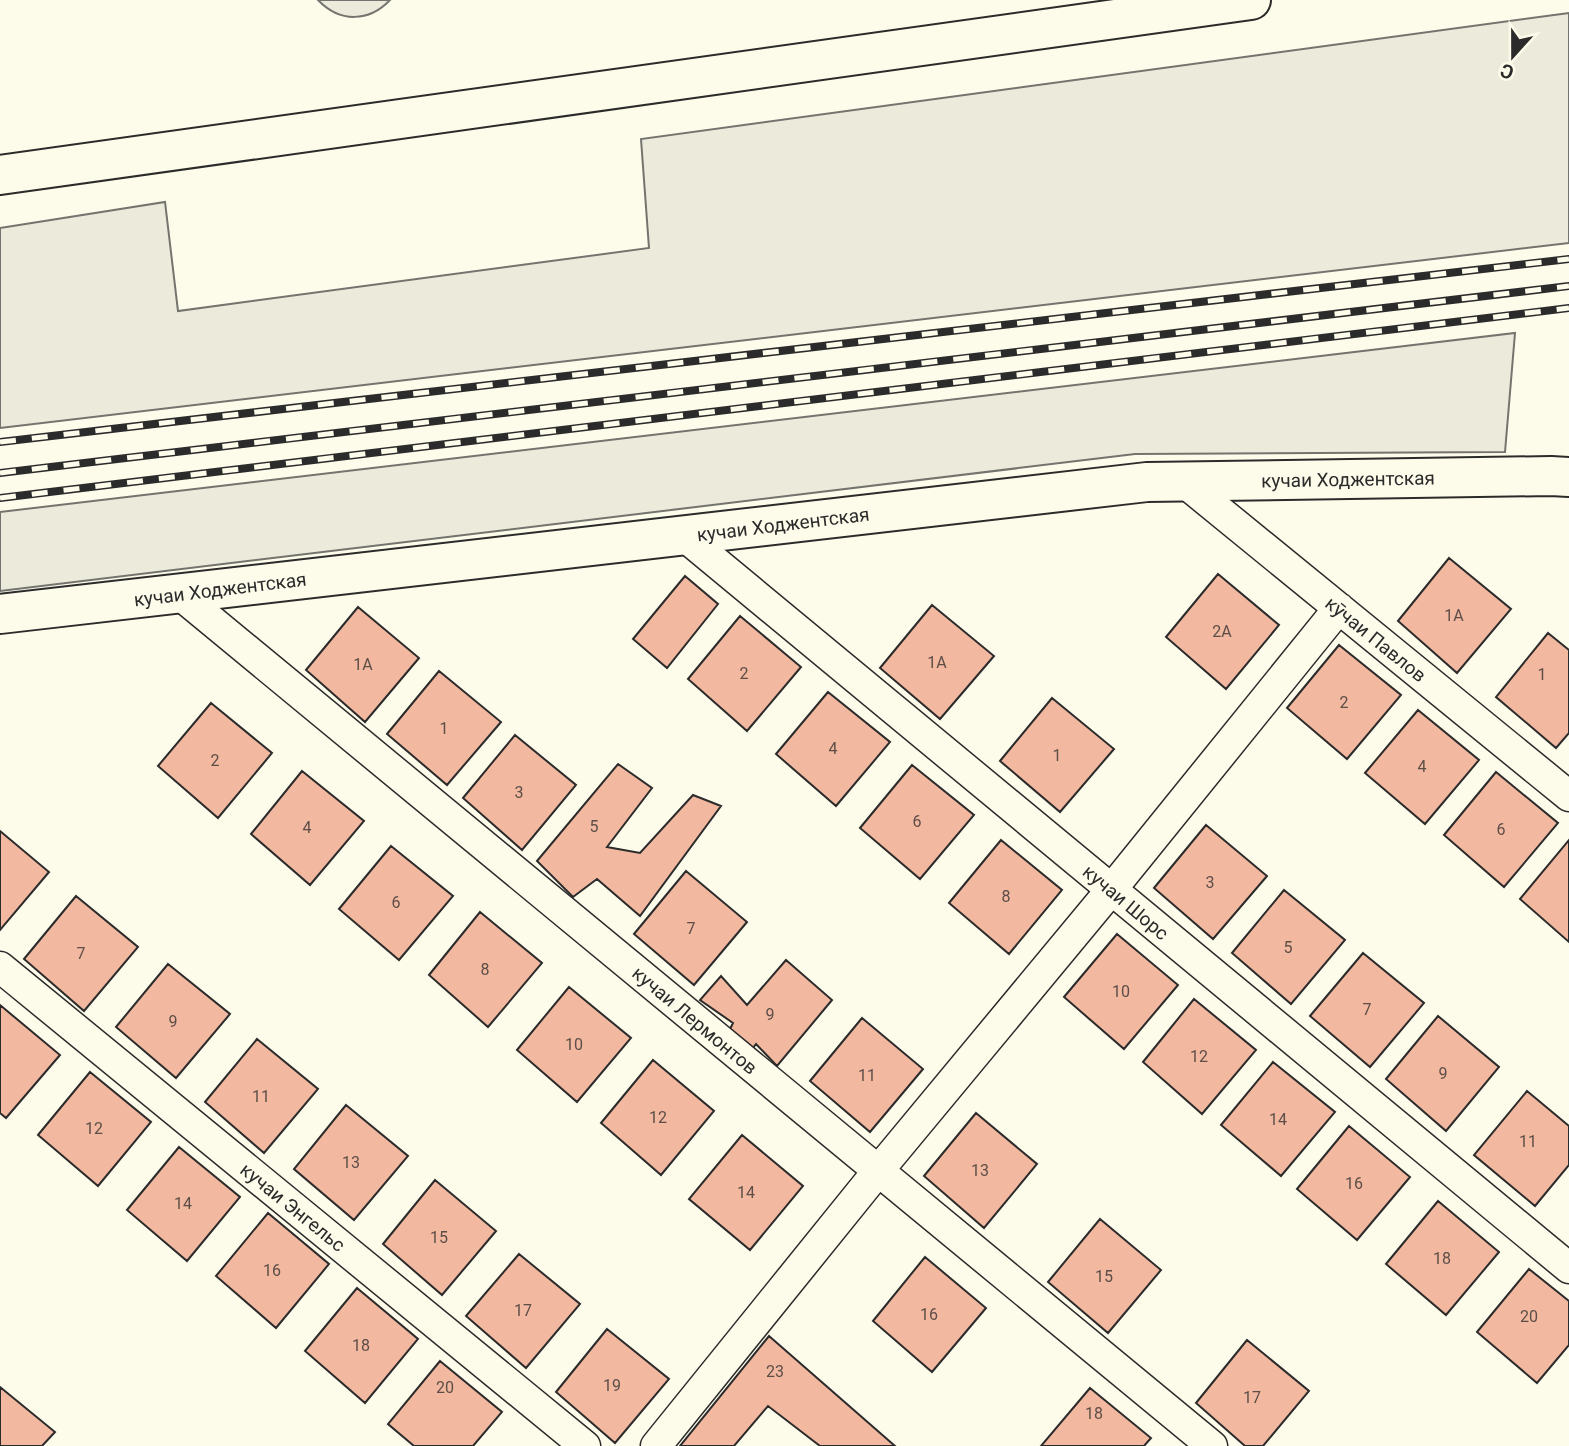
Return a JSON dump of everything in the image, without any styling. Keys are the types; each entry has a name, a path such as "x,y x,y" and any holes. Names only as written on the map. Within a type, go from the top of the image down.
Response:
{"main road":[{"path":"0,175 1251,0"},
{"name":"кучаи Ходжентская","path":"0,614 1147,482 1569,477"}],"street":[{"name":"кӯчаи Павлов","path":"1184,481 1569,796"},
{"name":"кучаи Шорс","path":"683,535 1569,1269"},
{"name":"кучаи Лермонтов","path":"178,593 1212,1446"},
{"path":"656,1446 1339,608"},
{"name":"кучаи Энгельс","path":"0,967 585,1446"}],"shaded area":[{"path":"318,0 390,0 373,13 354,17 336,13"},
{"path":"1569,13 1569,243 0,428 0,228 165,202 178,311 649,248 641,139"},
{"path":"1515,333 1505,452 1135,454 0,591 0,512"}],"building":[{"path":"1449,558 1511,609 1457,673 1398,621"},
{"path":"1218,574 1279,625 1226,689 1166,637"},
{"path":"685,576 718,604 667,668 633,639"},
{"path":"932,605 994,656 940,719 880,668"},
{"path":"358,607 419,658 365,722 306,670"},
{"path":"740,616 801,667 747,731 688,679"},
{"path":"1548,633 1569,650 1569,733 1556,748 1496,697"},
{"path":"1339,645 1401,695 1347,759 1287,708"},
{"path":"439,671 501,722 447,785 387,734"},
{"path":"828,692 890,742 836,806 776,754"},
{"path":"1052,698 1114,749 1060,812 1000,761"},
{"path":"211,703 272,753 218,818 158,766"},
{"path":"1418,710 1479,760 1425,824 1365,773"},
{"path":"515,735 576,785 522,850 463,798"},
{"path":"618,764 652,788 607,847 640,853 693,795 721,806 640,916 597,879 573,897 537,861"},
{"path":"912,765 974,815 920,879 860,828"},
{"path":"302,771 364,821 310,885 251,834"},
{"path":"1496,772 1558,823 1504,887 1444,835"},
{"path":"1206,825 1267,876 1213,939 1154,888"},
{"path":"0,831 49,872 0,930"},
{"path":"1001,840 1062,890 1009,954 949,903"},
{"path":"1569,840 1569,942 1520,899"},
{"path":"391,846 453,896 399,960 339,909"},
{"path":"686,871 747,922 694,985 634,934"},
{"path":"1284,890 1345,940 1291,1004 1232,953"},
{"path":"76,896 138,947 84,1011 24,959"},
{"path":"480,912 542,963 488,1027 429,975"},
{"path":"1117,934 1178,985 1124,1049 1064,997"},
{"path":"1363,953 1424,1003 1370,1067 1310,1016"},
{"path":"786,960 832,1000 777,1066 756,1044 750,1052 729,1031 733,1023 700,1000 721,976 747,1005"},
{"path":"168,964 230,1014 176,1078 116,1027"},
{"path":"569,987 631,1038 577,1102 517,1050"},
{"path":"1194,999 1256,1050 1202,1114 1143,1062"},
{"path":"0,1005 60,1055 6,1118 0,1113"},
{"path":"1438,1016 1499,1067 1446,1131 1386,1079"},
{"path":"862,1018 923,1069 870,1132 810,1081"},
{"path":"257,1039 318,1089 264,1153 205,1102"},
{"path":"653,1060 714,1111 661,1175 601,1123"},
{"path":"1273,1062 1335,1112 1281,1176 1221,1125"},
{"path":"90,1072 151,1122 98,1186 38,1135"},
{"path":"1527,1091 1569,1126 1569,1165 1535,1206 1474,1155"},
{"path":"346,1105 408,1156 354,1220 294,1169"},
{"path":"976,1113 1037,1164 984,1228 924,1176"},
{"path":"1349,1126 1410,1177 1357,1240 1297,1189"},
{"path":"742,1135 803,1186 750,1250 689,1199"},
{"path":"179,1147 240,1197 187,1261 127,1210"},
{"path":"435,1180 496,1231 442,1295 383,1244"},
{"path":"1438,1201 1499,1252 1446,1315 1386,1264"},
{"path":"268,1213 329,1264 276,1328 216,1276"},
{"path":"1100,1219 1161,1270 1108,1333 1048,1282"},
{"path":"519,1254 580,1304 526,1368 466,1316"},
{"path":"925,1257 986,1308 932,1372 873,1321"},
{"path":"1529,1269 1569,1301 1569,1345 1537,1383 1477,1332"},
{"path":"357,1288 418,1339 365,1403 305,1351"},
{"path":"607,1329 669,1379 615,1443 556,1392"},
{"path":"769,1336 895,1446 820,1446 768,1406 734,1446 680,1446"},
{"path":"1247,1340 1309,1391 1263,1446 1245,1446 1196,1403"},
{"path":"440,1361 502,1412 473,1446 414,1446 388,1424"},
{"path":"0,1387 55,1432 42,1446 0,1446"},
{"path":"1090,1388 1151,1438 1144,1446 1041,1446"}],"railway":[{"path":"0,442 1569,259"},
{"path":"0,473 1569,286"},
{"path":"0,498 1569,308"}]}
